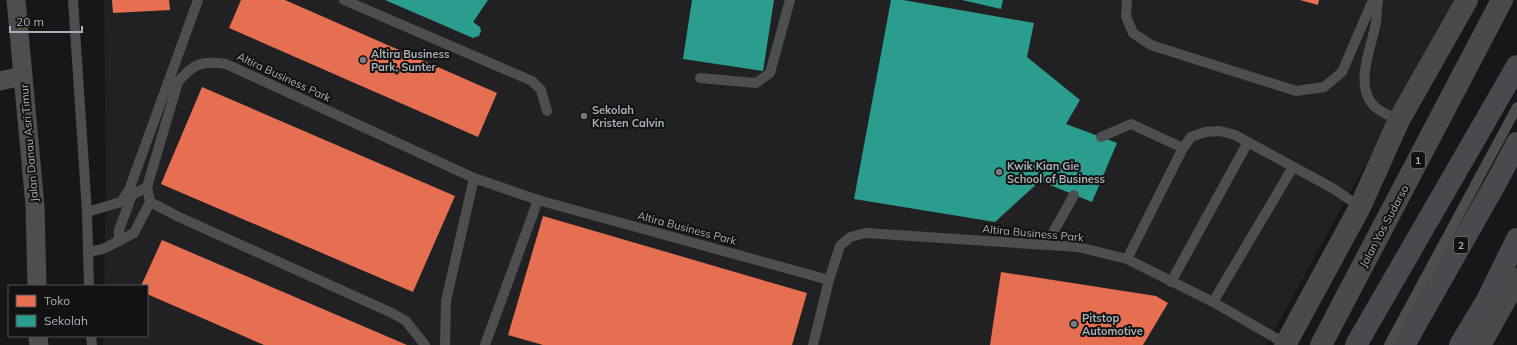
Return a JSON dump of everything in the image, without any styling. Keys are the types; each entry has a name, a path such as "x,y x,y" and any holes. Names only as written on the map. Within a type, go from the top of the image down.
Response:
{"highway":[{"path":"1285,345 1360,207 1400,120 1467,0"},
{"name":"Jalan Yos Sudarso","path":"1321,345 1502,0"},
{"path":"1356,345 1517,66"},
{"name":"2","path":"1404,345 1517,143"},
{"path":"1460,345 1486,302 1517,240"},
{"path":"1486,302 1517,265"},
{"path":"1480,345 1517,279"}],"street":[{"name":"Jalan Danau Asri Timur","path":"16,0 35,206 37,285"},
{"path":"0,81 22,76"}],"lane":[{"path":"73,0 87,212 89,285"},
{"path":"87,212 121,202 129,190 198,0"},
{"path":"344,0 532,81 541,90 547,111"},
{"path":"700,78 756,83 770,73 790,0"},
{"path":"1128,0 1126,16 1133,33 1150,45 1296,91 1324,87 1342,72 1373,0"},
{"path":"1378,0 1376,22 1367,58 1364,83 1366,96 1374,106 1400,120"},
{"name":"Altira Business Park","path":"150,202 147,187 178,82 188,70 199,65 213,62 226,64 474,178 538,200 829,280"},
{"path":"1389,345 1517,107"},
{"path":"1101,137 1131,124 1183,148"},
{"path":"1127,259 1183,148 1191,137 1205,132 1220,131 1235,135 1334,189 1360,207"},
{"path":"1171,282 1248,142"},
{"path":"1213,302 1293,167"},
{"path":"445,345 446,301 474,178"},
{"path":"119,241 119,230 132,195 147,187"},
{"path":"1046,245 1074,195"},
{"path":"485,345 538,200"},
{"path":"88,252 103,249 134,233 150,202 178,217 392,313 406,321 425,345"},
{"name":"Altira Business Park","path":"813,345 829,280 840,246 850,237 866,234 1078,247 1127,259 1213,302 1285,345"}],"shaded area":[{"path":"104,0 1456,0 1266,345 103,345 103,337 148,337 148,285 104,285 106,189"}],"building: Toko":[{"path":"112,0 169,0 170,10 113,13"},
{"name":"Altira Business Park, Sunter","path":"241,0 285,0 497,93 478,137 229,28"},
{"path":"1300,0 1319,0 1318,5"},
{"path":"202,87 455,196 413,292 161,184"},
{"path":"543,216 807,293 792,345 543,345 508,335"},
{"path":"162,240 407,345 264,345 148,294 148,285 141,285"},
{"name":"Pitstop Automotive","path":"1001,272 1156,296 1168,303 1143,345 990,345"}],"building: Sekolah":[{"path":"385,0 488,0 473,22 480,27 481,31 479,36 473,38"},
{"path":"692,0 774,0 763,71 683,59"},
{"path":"891,0 903,0 1034,23 1027,57 1080,100 1066,124 1117,143 1092,202 1040,181 995,222 854,199"},
{"path":"962,0 1003,0 1001,9"}],"place":[{"name":"Altira Business Park, Sunter","path":"363,60"},
{"name":"Sekolah Kristen Calvin","path":"584,116"},
{"name":"Kwik Kian Gie School of Business","path":"999,172"},
{"name":"Pitstop Automotive","path":"1074,324"}]}
